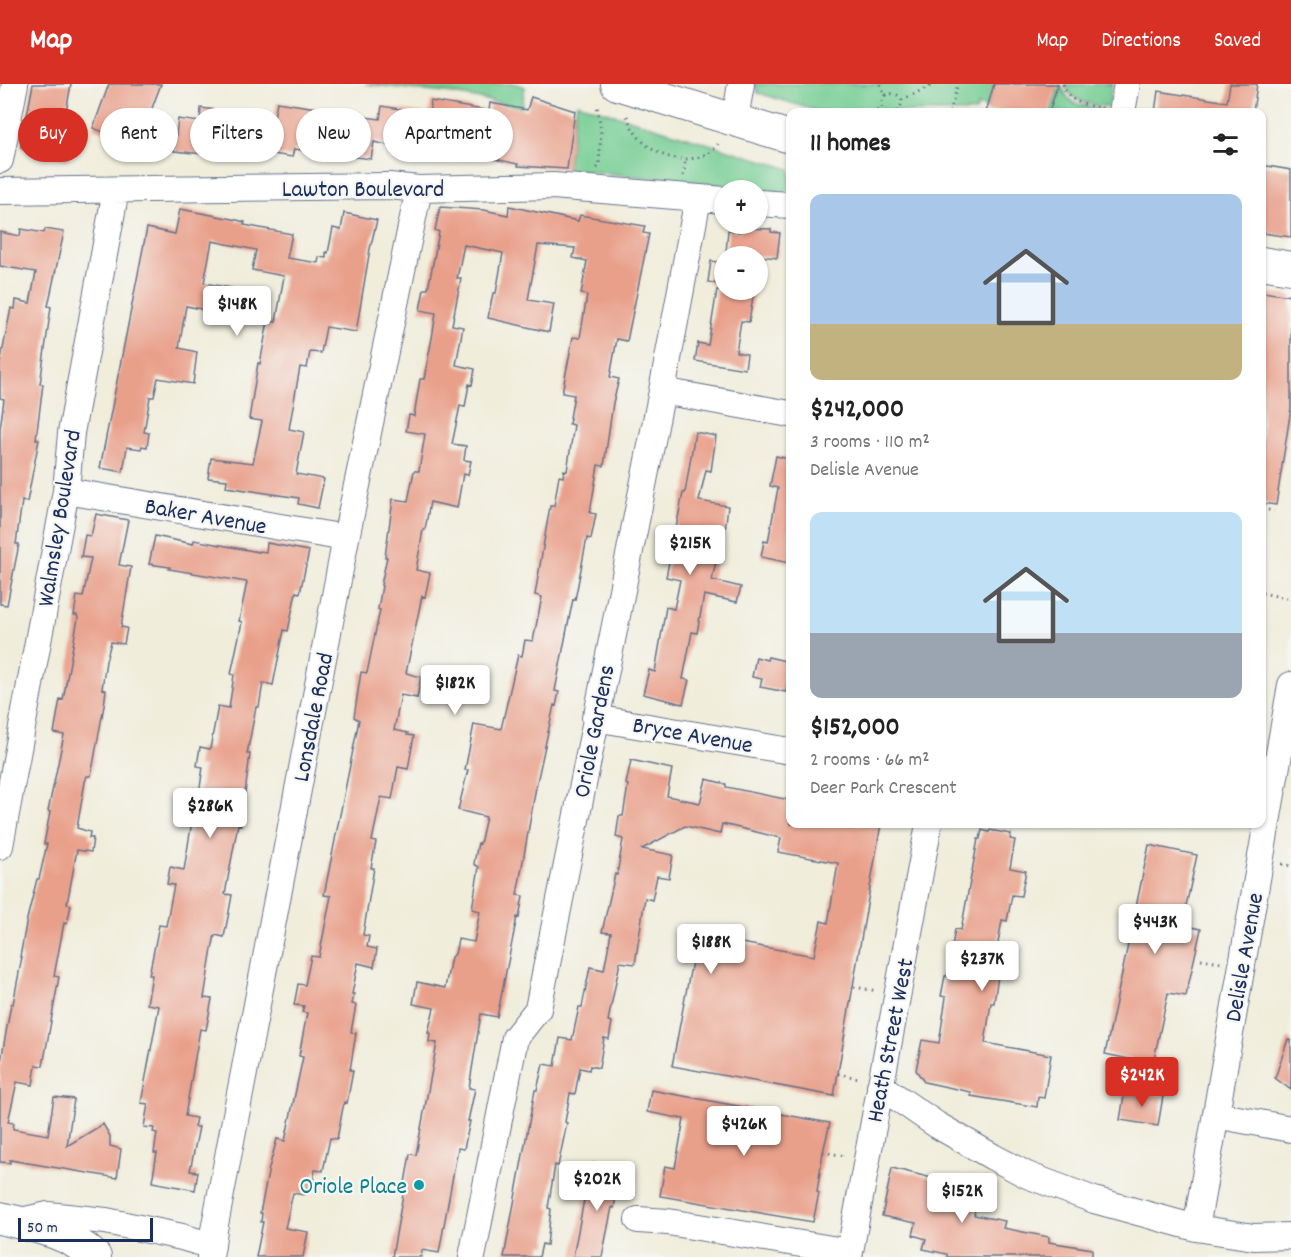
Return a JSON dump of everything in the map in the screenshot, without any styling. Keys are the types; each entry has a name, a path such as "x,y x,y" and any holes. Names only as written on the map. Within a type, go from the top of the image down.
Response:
{"main road":[{"path":"607,95 726,132 786,137"},
{"path":"1266,264 1291,268"},
{"path":"8,1220 56,1257"},
{"path":"8,1220 62,1234 84,1247 95,1257"}],"street":[{"path":"0,160 15,84"},
{"path":"726,132 741,84"},
{"path":"1118,108 1127,84"},
{"name":"Lawton Boulevard","path":"0,191 553,186 690,191 714,197"},
{"name":"Lonsdale Road","path":"207,1254 346,538 419,189"},
{"name":"Walmsley Boulevard","path":"0,846 66,491 71,433 116,190"},
{"name":"Oriole Gardens","path":"472,1257 515,1038 538,1009 662,391 690,191"},
{"path":"768,204 786,205"},
{"path":"662,391 786,413"},
{"name":"Baker Avenue","path":"66,491 346,538"},
{"name":"Delisle Avenue","path":"1196,1228 1291,685"},
{"name":"Bryce Avenue","path":"595,718 786,750"},
{"name":"Heath Street West","path":"849,1255 870,1082 928,828"},
{"path":"870,1082 964,1141 1027,1174 1094,1200 1196,1228 1234,1245 1254,1237 1291,1236"},
{"path":"1216,1115 1291,1129"},
{"path":"8,1220 48,1215 86,1218 182,1237 207,1254"},
{"path":"638,1220 668,1222 849,1255"}],"path":[{"path":"880,84 885,95"},
{"path":"902,100 934,84"},
{"path":"951,108 958,84"},
{"path":"1064,84 1065,91 1072,99 1082,104 1102,108"},
{"path":"882,108 885,95 892,93 898,94 902,100 901,108"},
{"path":"599,169 601,130 607,95"},
{"path":"627,116 635,134 655,151 677,159 686,160 708,154 726,132"},
{"path":"686,160 690,191"},
{"path":"1266,510 1274,511"},
{"path":"1266,594 1291,599"},
{"path":"1201,959 1229,964"},
{"path":"854,987 877,991"},
{"path":"838,1074 870,1082"},
{"path":"823,1152 845,1156"}],"green space":[{"path":"365,84 517,84 525,87 522,107 454,94"},
{"path":"751,84 994,84 987,108 978,105 977,108 808,108 758,93 755,85"},
{"path":"1060,84 1068,98 1074,103 1095,108 1052,108"},
{"path":"1112,84 1109,107 1078,100 1072,96 1065,85"},
{"path":"577,103 786,168 786,191 768,190 768,180 714,180 714,185 567,169"}],"building":[{"path":"33,84 71,84 67,108 28,108"},
{"path":"109,84 161,84 152,108 100,108"},
{"path":"994,84 1058,84 1050,108 987,108"},
{"path":"1230,84 1257,84 1254,108 1156,108 1158,91 1227,102"},
{"path":"531,97 575,111 567,169 518,166 518,164 508,162 513,162 513,108 489,108 490,103 527,110"},
{"path":"431,101 472,108 430,108"},
{"path":"277,102 316,108 296,108 296,149 294,149 292,157 284,156 284,108 276,108"},
{"path":"382,106 394,108 383,108 383,144 374,142 371,159 371,118 380,119"},
{"path":"100,109 100,131 93,128"},
{"path":"178,119 190,121 190,153 178,151"},
{"path":"1266,166 1291,170 1291,237 1266,234"},
{"path":"509,206 578,221 580,215 645,226 643,233 649,234 627,341 617,339 610,377 619,379 613,403 604,466 598,465 590,513 596,514 591,539 587,538 567,629 555,691 559,692 556,706 554,705 536,787 517,895 523,896 497,1017 481,1014 469,1088 475,1089 468,1121 470,1121 464,1149 458,1148 439,1253 422,1250 421,1257 392,1257 410,1154 416,1155 437,1043 429,1042 430,1033 428,1033 434,1008 413,1004 417,982 445,988 451,957 455,954 458,939 474,942 480,911 472,909 479,867 474,864 486,817 458,810 468,770 465,770 474,724 501,729 518,655 522,656 525,640 533,641 542,597 535,595 550,506 554,506 559,476 563,477 564,470 567,471 574,425 569,424 574,395 562,393 573,337 580,338 587,295 581,294 587,261 573,258 575,248 538,245 528,300 554,304 549,332 488,318 493,293 496,293 503,253 464,245 457,278 461,278 452,325 463,327 456,365 475,369 472,385 469,384 465,407 460,406 452,444 466,446 464,460 471,461 468,475 463,474 457,508 430,502 425,530 423,530 416,570 430,573 425,597 422,596 406,673 421,677 417,698 401,695 394,730 414,736 408,769 398,767 392,799 381,797 372,841 376,842 371,868 374,868 363,935 369,936 367,947 377,949 374,967 358,963 352,994 354,994 352,1004 356,1005 351,1032 356,1033 350,1070 353,1071 347,1103 344,1102 337,1139 330,1138 323,1171 315,1170 312,1189 306,1188 304,1195 293,1193 285,1228 308,1232 303,1257 256,1257 263,1222 261,1222 262,1213 260,1213 269,1168 277,1139 285,1141 303,1057 299,1056 307,1013 302,1012 304,1006 294,1005 298,984 305,985 311,956 319,957 331,896 324,895 359,720 354,717 361,672 367,673 380,610 378,609 387,557 385,557 393,499 408,501 414,471 419,471 425,434 406,431 409,415 414,416 420,379 424,379 436,313 420,310 424,289 428,289 439,232 435,230 440,207 484,210 508,215"},
{"path":"180,209 292,234 287,258 318,263 319,257 326,258 333,228 341,230 344,213 377,220 356,332 326,327 321,353 310,352 307,368 300,367 289,429 304,432 296,474 324,479 318,508 298,504 299,498 226,487 227,480 208,478 211,458 253,463 262,421 249,419 258,363 260,364 268,321 276,322 284,276 252,270 256,250 212,241 204,283 232,288 227,314 186,306 179,348 197,352 193,384 158,378 154,397 150,397 144,432 149,433 147,447 142,446 141,449 127,447 123,472 100,468 147,228 175,234"},
{"path":"21,229 44,233 45,229 64,232 48,306 51,307 40,384 43,384 36,439 39,440 27,502 22,501 16,544 19,544 7,605 0,604 0,429 4,399 0,398 0,364 11,308 15,309 16,300 30,303 36,272 0,266 0,232 20,236"},
{"path":"768,229 771,229 771,232 780,233 777,258 768,257 768,246 727,246 728,234 768,234"},
{"path":"711,261 714,261 714,283 708,282"},
{"path":"1266,293 1291,296 1291,408 1276,505 1266,504"},
{"path":"715,300 752,300 749,322 741,321 736,352 747,354 745,369 695,361 698,343 708,345"},
{"path":"695,432 716,436 711,471 706,470 699,501 728,506 725,531 723,530 712,580 741,587 737,602 704,595 697,633 692,632 683,679 689,680 683,704 643,694 649,670 655,672 666,607 674,609 680,580 666,577 683,493 685,493"},
{"path":"776,456 786,458 786,562 761,557 764,541 768,542 778,488 770,486"},
{"path":"96,514 128,520 119,565 131,567 121,627 127,628 124,644 111,642 106,661 102,689 106,690 104,706 91,776 87,776 85,782 77,828 90,832 89,838 93,838 91,852 77,850 67,904 71,905 67,924 64,923 54,976 59,977 43,1066 36,1065 33,1085 17,1082 8,1122 14,1123 13,1129 48,1135 54,1097 74,1099 67,1146 103,1124 110,1136 110,1146 121,1149 117,1178 10,1160 10,1163 0,1162 0,1067 22,957 20,957 27,919 47,844 44,844 50,812 48,811 64,735 54,733 60,699 63,700 78,618 74,615 77,596 83,597 91,558 81,557 85,535 91,536"},
{"path":"155,536 193,544 194,540 259,552 266,552 267,543 309,551 300,593 296,592 288,631 284,630 273,685 263,683 259,707 256,707 247,754 250,754 241,825 238,824 225,894 232,895 228,917 224,937 215,935 211,954 204,998 212,999 206,1030 200,1029 185,1116 196,1118 194,1127 199,1127 190,1171 198,1172 195,1190 152,1182 157,1153 154,1153 157,1133 153,1132 154,1128 144,1127 148,1104 141,1103 159,1006 147,1004 152,975 149,975 159,925 166,926 174,885 167,884 170,867 184,870 192,821 195,821 203,767 197,766 200,747 210,749 218,706 229,708 234,675 231,674 242,622 239,621 247,582 149,564"},
{"path":"756,657 786,661 786,692 760,687 762,679 752,677"},
{"path":"631,760 672,769 667,796 700,803 706,779 726,784 726,787 786,799 786,828 880,828 834,1096 672,1066 697,935 814,956 821,921 828,923 838,863 778,852 781,838 722,824 720,834 685,826 642,849 673,855 669,878 657,876 652,900 645,898 635,964 620,962 608,1021 612,1022 609,1039 604,1038 599,1068 590,1066 589,1070 580,1068 575,1094 570,1093 565,1122 567,1123 558,1166 555,1165 548,1208 551,1209 547,1245 542,1244 539,1257 504,1257 535,1090 537,1090 543,1064 555,1066 560,1038 572,1040 579,1007 582,1007 590,967 604,970 611,933 602,932 615,874 617,875 623,839 616,837 619,816 623,816 628,785 626,784"},
{"path":"982,830 1011,834 1010,839 1015,840 1010,868 1026,871 1021,896 1012,895 1007,921 1002,920 997,949 1007,950 1003,969 999,969 985,1043 1051,1055 1044,1098 1038,1097 1037,1107 971,1096 971,1092 924,1082 916,1070 922,1040 939,1043 946,997 941,996 945,976 947,976 955,929 961,930 978,839 980,839"},
{"path":"1149,845 1197,855 1182,925 1201,929 1186,996 1168,993 1153,1064 1105,1054"},
{"path":"1288,1039 1291,1040 1291,1090 1275,1078"},
{"path":"651,1090 830,1123 823,1152 817,1192 819,1193 813,1222 660,1196 665,1166 675,1168 684,1119 647,1112"},
{"path":"1125,1090 1163,1096 1158,1126 1120,1120"},
{"path":"593,1163 618,1168 616,1178 619,1178 614,1208 612,1207 602,1257 573,1257 584,1200 586,1200"},
{"path":"892,1168 940,1180 938,1187 950,1190 948,1198 976,1204 974,1215 1005,1221 1003,1228 1049,1237 1049,1242 1092,1249 1092,1257 947,1257 947,1254 923,1249 926,1239 913,1235 916,1223 882,1216"}],"place":[{"name":"Oriole Place","path":"419,1185"}]}
